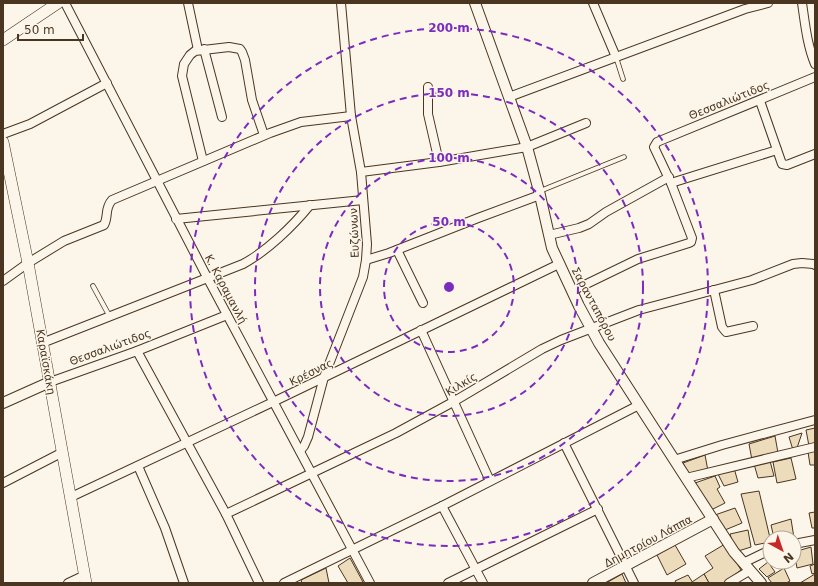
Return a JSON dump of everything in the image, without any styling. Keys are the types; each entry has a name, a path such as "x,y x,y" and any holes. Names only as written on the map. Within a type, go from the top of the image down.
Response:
{"main road":[{"path":"3,40 58,3"},
{"name":"Καραϊσκάκη","path":"3,142 28,262 85,579"}],"street":[{"name":"Κ. Καραμανλή","path":"65,3 176,219 370,583"},
{"path":"188,3 222,117"},
{"name":"Ευζώνων","path":"300,451 308,436 324,377 363,277 366,260 367,244 361,172 351,116 341,3"},
{"name":"Σαρανταπόρου","path":"475,3 527,147 540,193 552,248 572,291 591,329 674,460 746,567 761,583"},
{"path":"593,3 616,57"},
{"path":"509,97 745,6 768,3"},
{"path":"802,3 813,48 815,64"},
{"path":"203,161 182,76 183,66 193,52 201,49 234,47 242,52 245,60 252,100 264,135"},
{"name":"Θεσσαλιώτιδος","path":"670,180 654,147 657,142 760,101 815,77"},
{"path":"3,134 30,124 107,83"},
{"path":"428,86 428,114 439,162"},
{"path":"760,101 782,164 787,165 815,154"},
{"path":"3,281 28,262 64,241 101,227 106,222 107,206 112,200 264,135 301,122 351,116"},
{"path":"361,172 439,162 527,147 586,123"},
{"path":"549,235 579,228 588,224 606,212 670,180 777,150"},
{"path":"572,291 638,258 691,242 692,238 670,180"},
{"path":"366,260 397,250 540,193"},
{"path":"176,219 363,200"},
{"path":"42,343 243,264 258,255 303,214 310,205"},
{"path":"397,250 424,303"},
{"name":"Κιλκίς","path":"226,514 396,434 542,349 639,310 766,275 793,264 802,263 815,265"},
{"name":"Κρέσνας","path":"71,497 273,402 559,264"},
{"path":"714,290 722,327 726,332 753,326"},
{"name":"Θεσσαλιώτιδος","path":"3,403 50,382 137,351 227,314"},
{"path":"421,330 490,482"},
{"path":"137,351 226,514 259,583"},
{"path":"284,583 490,482 639,404"},
{"path":"674,460 722,445 815,420"},
{"path":"564,443 634,583"},
{"path":"686,478 815,447"},
{"path":"3,483 63,452"},
{"path":"138,466 168,536 184,583"},
{"path":"442,506 483,583"},
{"path":"448,583 598,509"},
{"name":"Δημητρίου Λάππα","path":"594,583 713,519"},
{"path":"802,542 815,540"},
{"path":"729,583 746,567 762,556"},
{"path":"68,583 85,579"}],"lane":[{"path":"616,57 623,79"},
{"path":"540,193 624,158"},
{"path":"93,286 110,317"}],"building":[{"path":"815,428 815,445 809,446 806,430"},
{"path":"802,433 797,448 793,450 789,437"},
{"path":"775,436 778,453 752,460 749,444"},
{"path":"815,450 815,465 810,465 808,452"},
{"path":"705,455 708,471 688,474 683,463"},
{"path":"791,458 796,479 777,483 773,462"},
{"path":"770,461 774,476 758,478 754,464"},
{"path":"734,468 738,482 724,486 718,474"},
{"path":"715,476 720,487 717,489 725,503 711,510 695,483"},
{"path":"759,491 768,530 762,530 762,544 755,545 741,494"},
{"path":"735,508 742,523 725,530 715,515"},
{"path":"815,512 815,528 812,528 809,513"},
{"path":"791,519 793,530 772,530 771,525"},
{"path":"748,530 751,547 735,552 730,534"},
{"path":"725,544 741,570 723,583 709,583 704,574 713,568 705,556"},
{"path":"675,545 686,564 667,575 657,555"},
{"path":"811,547 813,564 802,567 802,550"},
{"path":"350,558 363,582 361,583 348,583 338,566"},
{"path":"815,564 815,573 812,574 810,566"},
{"path":"762,567 762,570 774,570 775,572 767,577 759,569"},
{"path":"326,568 329,583 302,583 301,580"},
{"path":"781,570 785,570 790,581 786,583 772,583 768,578"},
{"path":"622,574 626,583 606,583"},
{"path":"704,574 709,583 692,582"},
{"path":"815,574 815,583 800,583"},
{"path":"688,575 693,583 676,583 675,581"}]}
